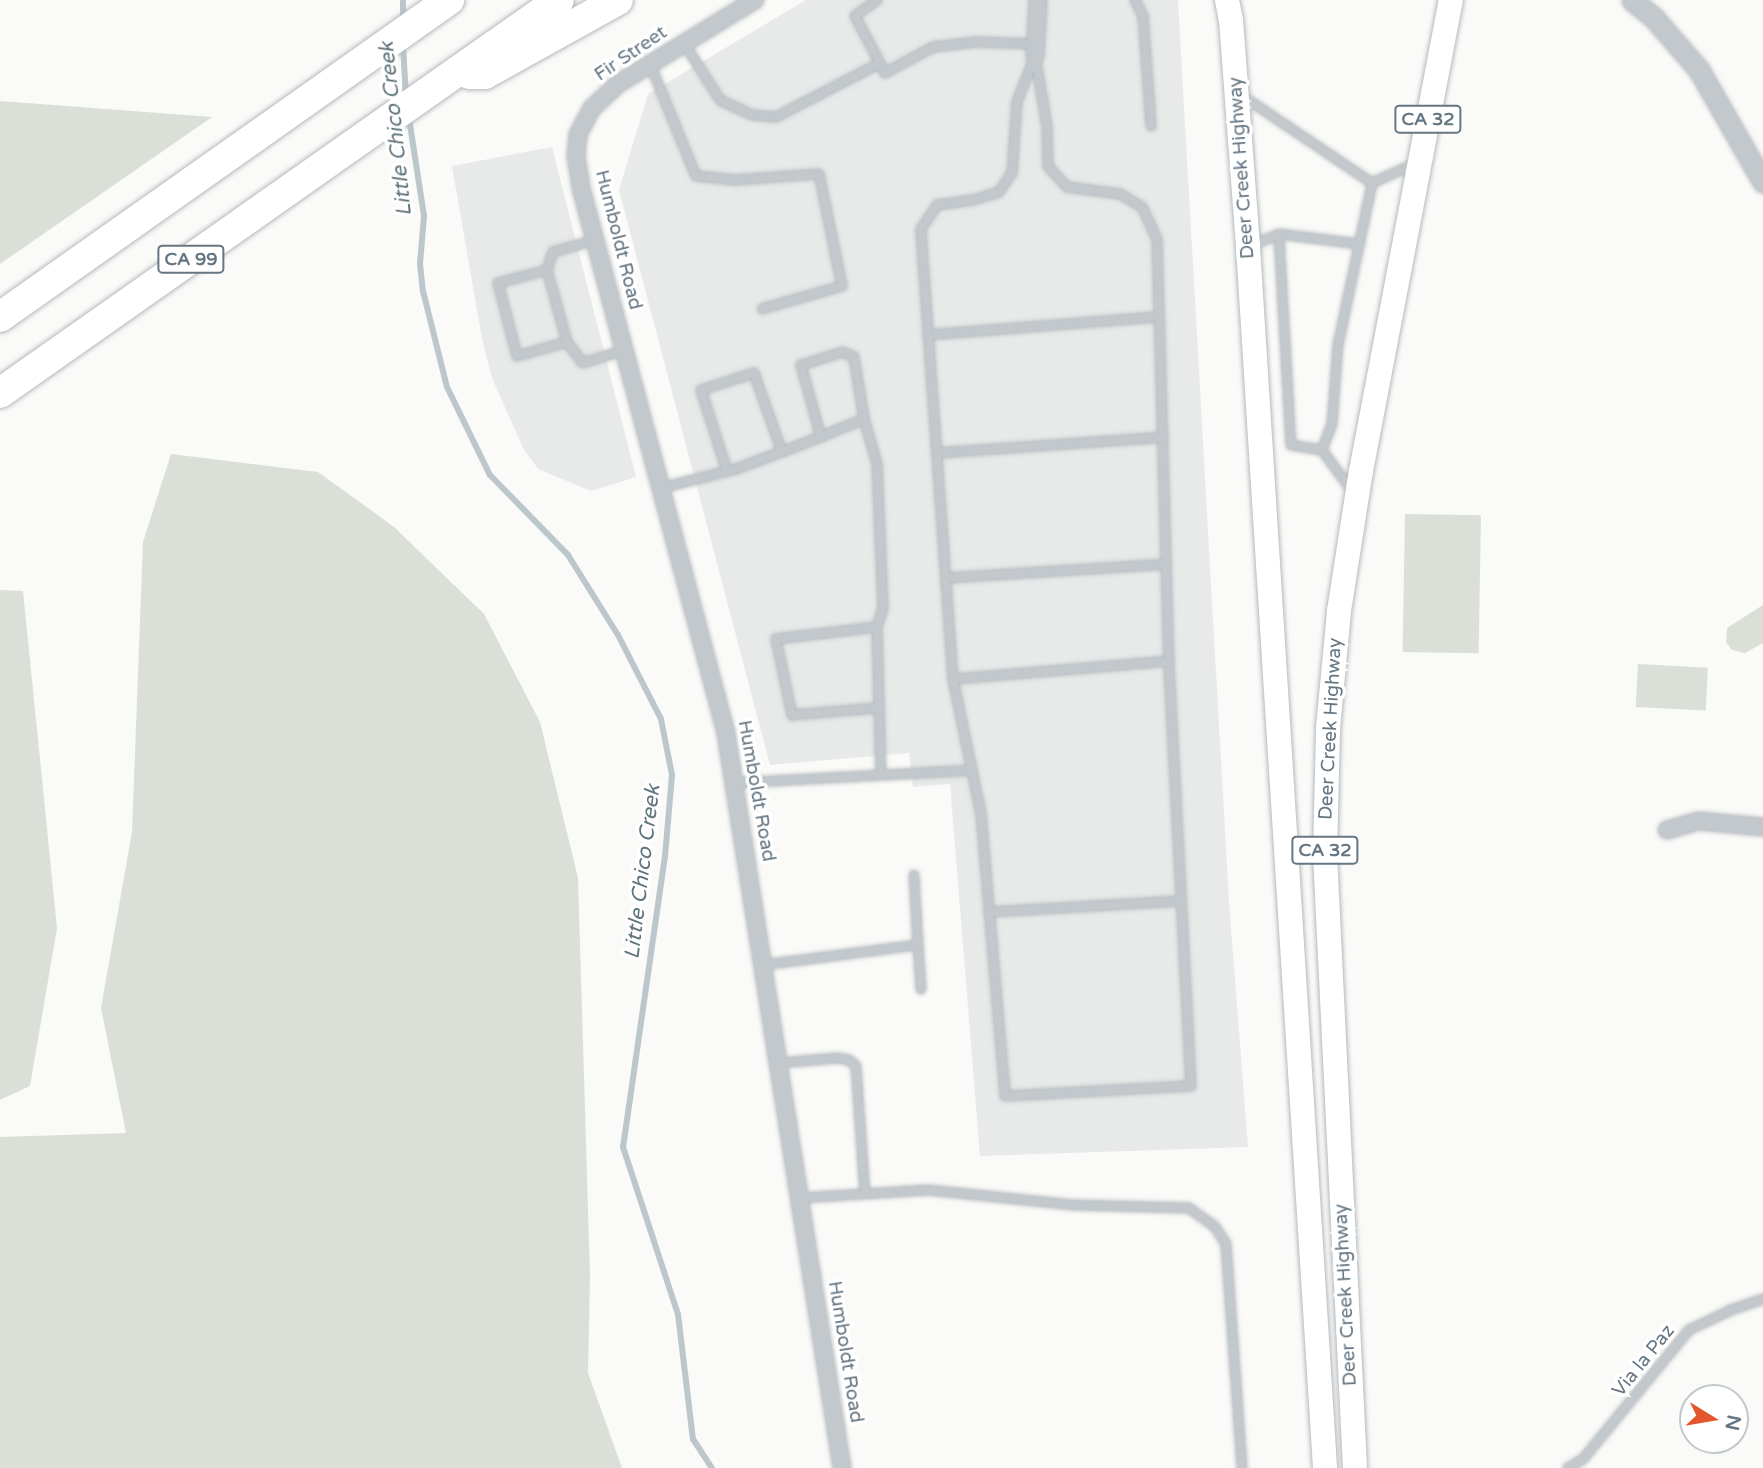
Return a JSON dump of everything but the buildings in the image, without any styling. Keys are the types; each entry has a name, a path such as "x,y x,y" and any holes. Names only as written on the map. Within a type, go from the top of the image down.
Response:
{"highway":[{"name":"CA 99","path":"0,393 559,0"},
{"path":"449,78 485,74 618,0"},
{"path":"0,317 439,2"}],"main road":[{"name":"Deer Creek Highway","path":"1227,0 1231,20 1248,247 1325,1468"},
{"name":"Deer Creek Highway","path":"1355,1468 1325,854 1328,728 1337,624 1357,497 1451,0"}],"street":[{"name":"Fir Street","path":"578,134 592,108 618,84 755,0"},
{"path":"1036,50 1038,0"},
{"path":"1632,0 1662,26 1699,70 1763,182"},
{"name":"Humboldt Road","path":"578,134 576,156 594,240 726,733 842,1468"},
{"path":"1667,830 1699,821 1763,827"}],"lane":[{"path":"877,0 855,16 885,73 933,47 976,42 1036,50"},
{"path":"1135,0 1143,16 1151,126"},
{"path":"684,43 720,100 752,115 776,117 880,63"},
{"path":"1036,50 1047,126 1048,166 1067,187 1121,194 1142,207 1157,239 1169,661 1191,1086 1005,1096 981,814 953,679 921,229 937,205 973,200 999,192 1012,173 1017,102 1036,50"},
{"path":"650,64 696,176 736,180 818,174 842,286 762,309"},
{"path":"1237,92 1372,183"},
{"path":"1372,183 1420,162"},
{"path":"1322,450 1332,424 1338,345 1372,183"},
{"path":"1248,247 1279,234 1359,244"},
{"path":"1279,234 1291,445 1322,450 1357,497"},
{"path":"594,240 553,252 547,270 567,342 583,363 625,351"},
{"path":"547,270 498,283 517,356 567,342"},
{"path":"928,335 1159,317"},
{"path":"821,437 801,365 843,352 854,357 864,419 877,464 883,608 877,627 881,775"},
{"path":"727,471 701,390 754,373 782,452"},
{"path":"661,488 727,471 864,419"},
{"path":"937,453 1163,437"},
{"path":"946,578 1166,564"},
{"path":"877,627 776,639 792,715 878,708"},
{"path":"953,679 1169,661"},
{"path":"734,783 972,770"},
{"path":"914,875 921,989"},
{"path":"989,912 1181,901"},
{"path":"763,965 918,945"},
{"path":"778,1063 838,1058 849,1060 856,1066 865,1194"},
{"path":"800,1198 928,1190 1074,1205 1189,1208 1215,1227 1226,1244 1242,1468"},
{"name":"Via la Paz","path":"1568,1468 1583,1459 1689,1330 1731,1310 1763,1299"}],"shaded area":[{"path":"806,0 1178,0 1229,902 1248,1147 980,1156 950,784 913,787 909,753 770,765 619,190 648,94"},
{"path":"0,101 212,117 0,264"},
{"path":"552,147 636,477 591,491 538,469 523,448 492,378 482,339 452,166"},
{"path":"171,454 318,472 394,527 484,614 540,722 578,878 590,1276 588,1373 622,1468 0,1468 0,1137 126,1133 101,1008 132,832 143,542"},
{"path":"1405,514 1481,515 1479,653 1403,652"},
{"path":"0,590 23,591 57,928 30,1086 0,1100"},
{"path":"1763,605 1763,643 1745,653 1732,650 1726,642 1727,628"},
{"path":"1638,664 1708,668 1706,711 1636,707"}],"waterway":[{"name":"Little Chico Creek","path":"403,0 403,20"},
{"name":"Little Chico Creek","path":"403,45 406,97"},
{"name":"Little Chico Creek","path":"409,118 424,216 420,264 423,291 447,387 490,475 568,555 618,635 661,719 672,775 665,856 623,1147 678,1314 693,1439 712,1468"}]}
